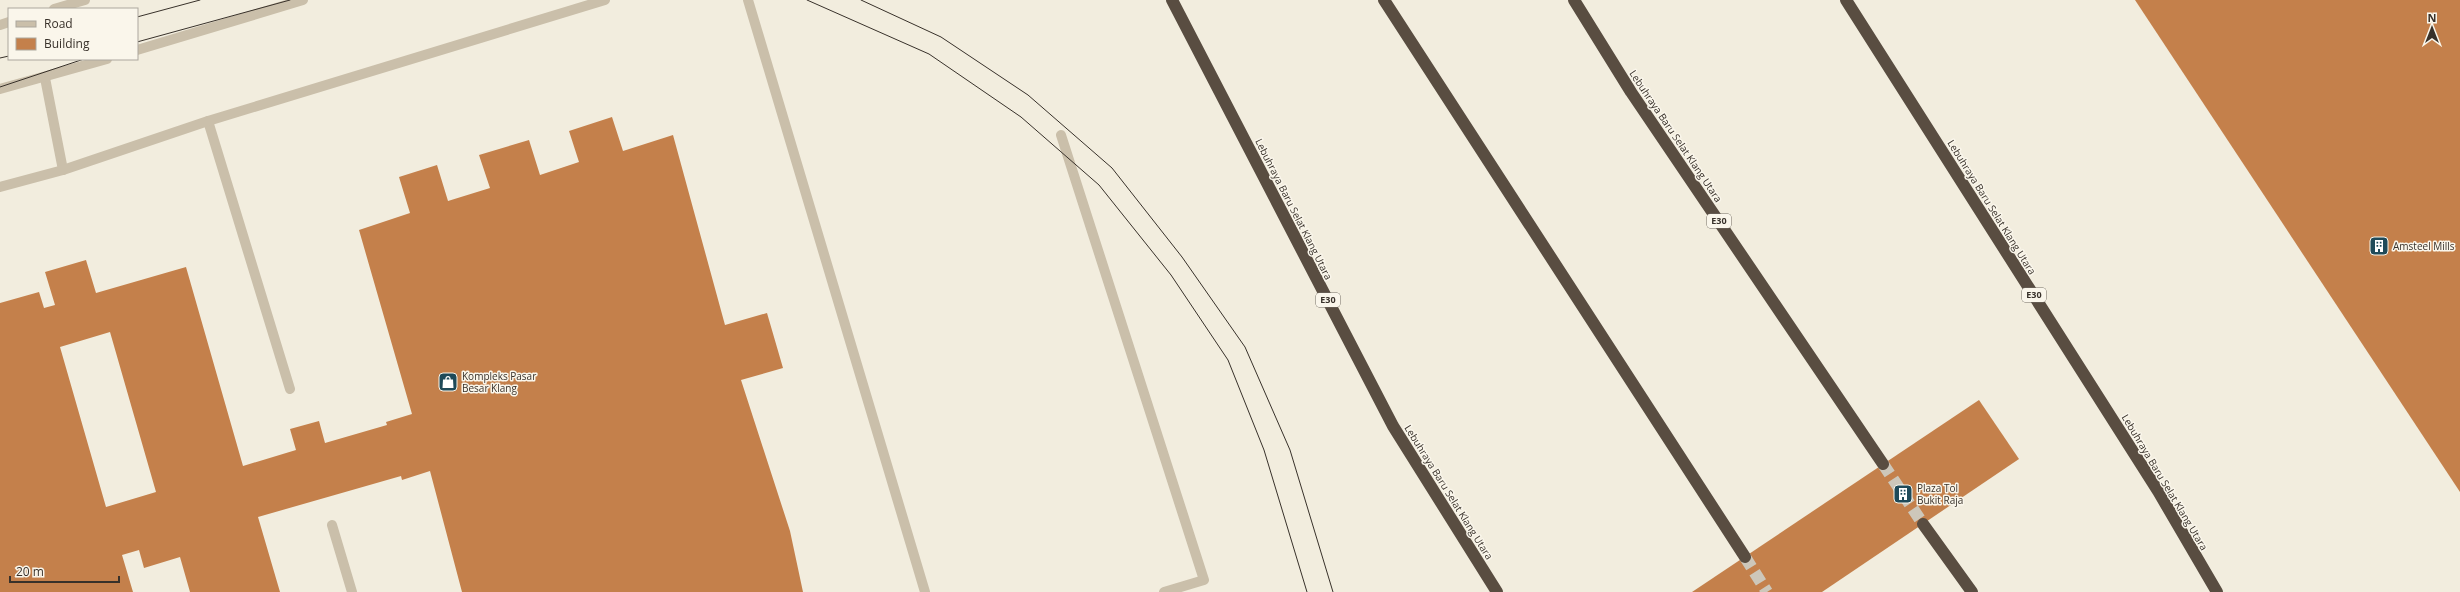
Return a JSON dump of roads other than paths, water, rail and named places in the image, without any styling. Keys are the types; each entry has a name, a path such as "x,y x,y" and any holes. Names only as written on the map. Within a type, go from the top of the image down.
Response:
{"highway":[{"name":"Lebuhraya Baru Selat Klang Utara","path":"1172,0 1393,426 1497,592"},
{"path":"1384,0 1745,557"},
{"name":"Lebuhraya Baru Selat Klang Utara","path":"1574,0 1631,92 1883,464"},
{"name":"Lebuhraya Baru Selat Klang Utara","path":"1846,0 2158,491 2217,592"},
{"path":"1923,524 1972,592"}],"street":[{"path":"57,8 85,0"},
{"path":"138,50 303,0"},
{"path":"0,187 63,170 208,121 605,0"},
{"path":"748,0 925,592"},
{"path":"0,90 105,60"},
{"path":"45,78 63,170"},
{"path":"208,121 290,389"},
{"path":"1061,135 1204,580 1164,592"},
{"path":"332,525 352,592"}],"tunnel":[{"path":"1883,464 1923,524"},
{"path":"1745,557 1767,592"}],"tram line":[{"path":"138,17 200,0"},
{"path":"138,42 290,0"},
{"path":"807,0 929,54 1021,117 1099,185 1171,275 1228,360 1264,450 1307,592"},
{"path":"861,0 941,37 1028,95 1112,168 1182,257 1245,347 1290,450 1333,592"},
{"path":"0,58 8,56"},
{"path":"0,87 81,60"}],"place":[{"name":"Amsteel Mills","path":"2379,246"},
{"name":"Kompleks Pasar Besar Klang","path":"448,382"},
{"name":"Plaza Tol Bukit Raja","path":"1903,494"}]}
